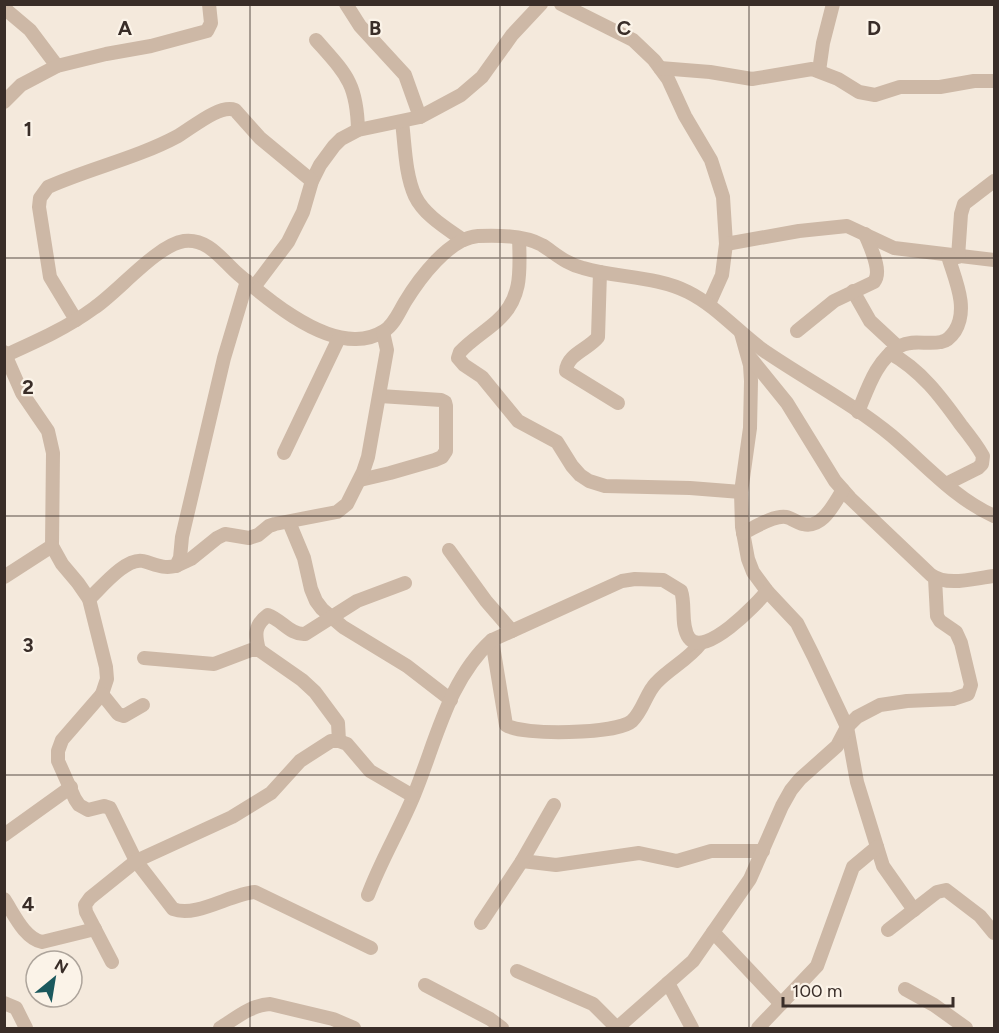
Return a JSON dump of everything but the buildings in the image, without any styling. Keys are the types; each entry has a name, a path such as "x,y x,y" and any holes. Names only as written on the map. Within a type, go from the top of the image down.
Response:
{"street":[{"path":"4,102 21,85 57,66 151,46 207,31 211,22 210,4"},
{"path":"346,4 360,26 405,75 420,117"},
{"path":"176,566 180,558 224,358 251,284 288,242 303,212 312,181 320,165 341,139 358,130 420,117 451,101 473,85 482,77 512,35 541,4"},
{"path":"561,4 633,40 654,60 716,172 723,197 726,244 722,275 709,304"},
{"path":"819,71 823,43 833,4"},
{"path":"4,8 30,30 57,66"},
{"path":"316,40 344,72 354,92 358,112 358,130"},
{"path":"660,68 710,72 752,79 805,69 819,71 859,92 875,95 900,87 940,87 974,81 994,81"},
{"path":"76,320 54,286 46,260 39,207 40,198 48,187 156,146 176,137 224,108 235,110 260,138 312,181"},
{"path":"402,122 406,160 415,196 436,220 463,240"},
{"path":"858,412 875,372 894,350 912,342 948,340 957,327 962,313 953,256 961,214 964,204 994,181"},
{"path":"726,244 799,231 847,226 885,246 994,261"},
{"path":"796,331 818,312 853,291 874,282 878,275 866,234"},
{"path":"371,948 255,892 192,910 181,912 173,909 136,861 110,808 105,806 88,810 75,799 58,761 58,751 62,740 102,694 107,679 106,668 89,599 62,564 52,546 53,470 48,431 22,393 5,354 76,320 113,294 162,251 181,242 194,241 205,245 293,316 339,338 369,337 383,332 390,326 429,268 463,240 474,236 519,238 540,244 567,263 600,272 676,286 709,304 741,333 888,433 970,504 994,516"},
{"path":"519,238 520,266 517,294 507,311 460,352 458,358 464,365 482,376 518,420 557,442 572,466 589,481 605,486 741,492"},
{"path":"600,272 598,337 568,362 566,370 618,404"},
{"path":"853,291 870,321 894,350 925,379 948,406 983,456 982,464 978,468 946,484"},
{"path":"89,599 126,564 134,560 160,567 176,566 191,559 216,538 225,534 249,538 258,535 269,526 337,512 347,504 360,480 368,457 387,350 383,332"},
{"path":"741,333 747,354 752,404 741,492 743,533 748,559 753,572 767,591 797,624 847,727 856,782 876,847 888,876 914,910"},
{"path":"284,453 339,338"},
{"path":"747,354 787,404 820,460 843,490 935,578 948,581 994,576"},
{"path":"360,480 435,460 442,457 446,451 445,402 380,396"},
{"path":"743,533 778,517 787,517 800,524 812,525 825,516 843,490"},
{"path":"289,522 304,558 316,601 330,618 406,666 451,700"},
{"path":"4,577 52,546"},
{"path":"449,550 486,601 512,631"},
{"path":"517,971 593,1004 617,1028 693,962 750,879 791,790 837,746 847,727 857,717 879,705 953,699 968,694 971,685 961,643 956,632 940,621 937,616 935,578"},
{"path":"368,895 378,866 414,795 444,712 470,664 492,640 622,581 649,579 663,580 681,591 687,635 693,642 701,643"},
{"path":"259,650 255,634 256,628 268,615 298,634 305,634 367,596 405,583"},
{"path":"492,640 506,725 512,729 548,733 603,729 627,724 636,716 654,684 689,657 701,643 718,636 752,608 767,591"},
{"path":"144,658 214,664 250,650 259,650 302,680 315,692 338,723 339,741"},
{"path":"102,694 118,714 124,716 143,705"},
{"path":"112,962 86,912 85,905 90,898 136,861 232,817 271,793 300,761 331,741 347,744 369,771 414,795"},
{"path":"4,836 71,787"},
{"path":"481,923 522,861 554,805"},
{"path":"758,1029 817,966 853,867 876,847"},
{"path":"522,861 556,865 639,853 677,861 711,851 763,850"},
{"path":"888,930 938,892 946,890 980,916 994,933"},
{"path":"4,899 29,936 35,940 42,942 95,929"},
{"path":"713,932 781,1004"},
{"path":"668,983 692,1029"},
{"path":"425,985 490,1019 502,1029"},
{"path":"904,989 934,1005 966,1029"},
{"path":"4,1003 16,1008 26,1029"},
{"path":"220,1029 260,1004 270,1004 341,1022 354,1029"}]}
